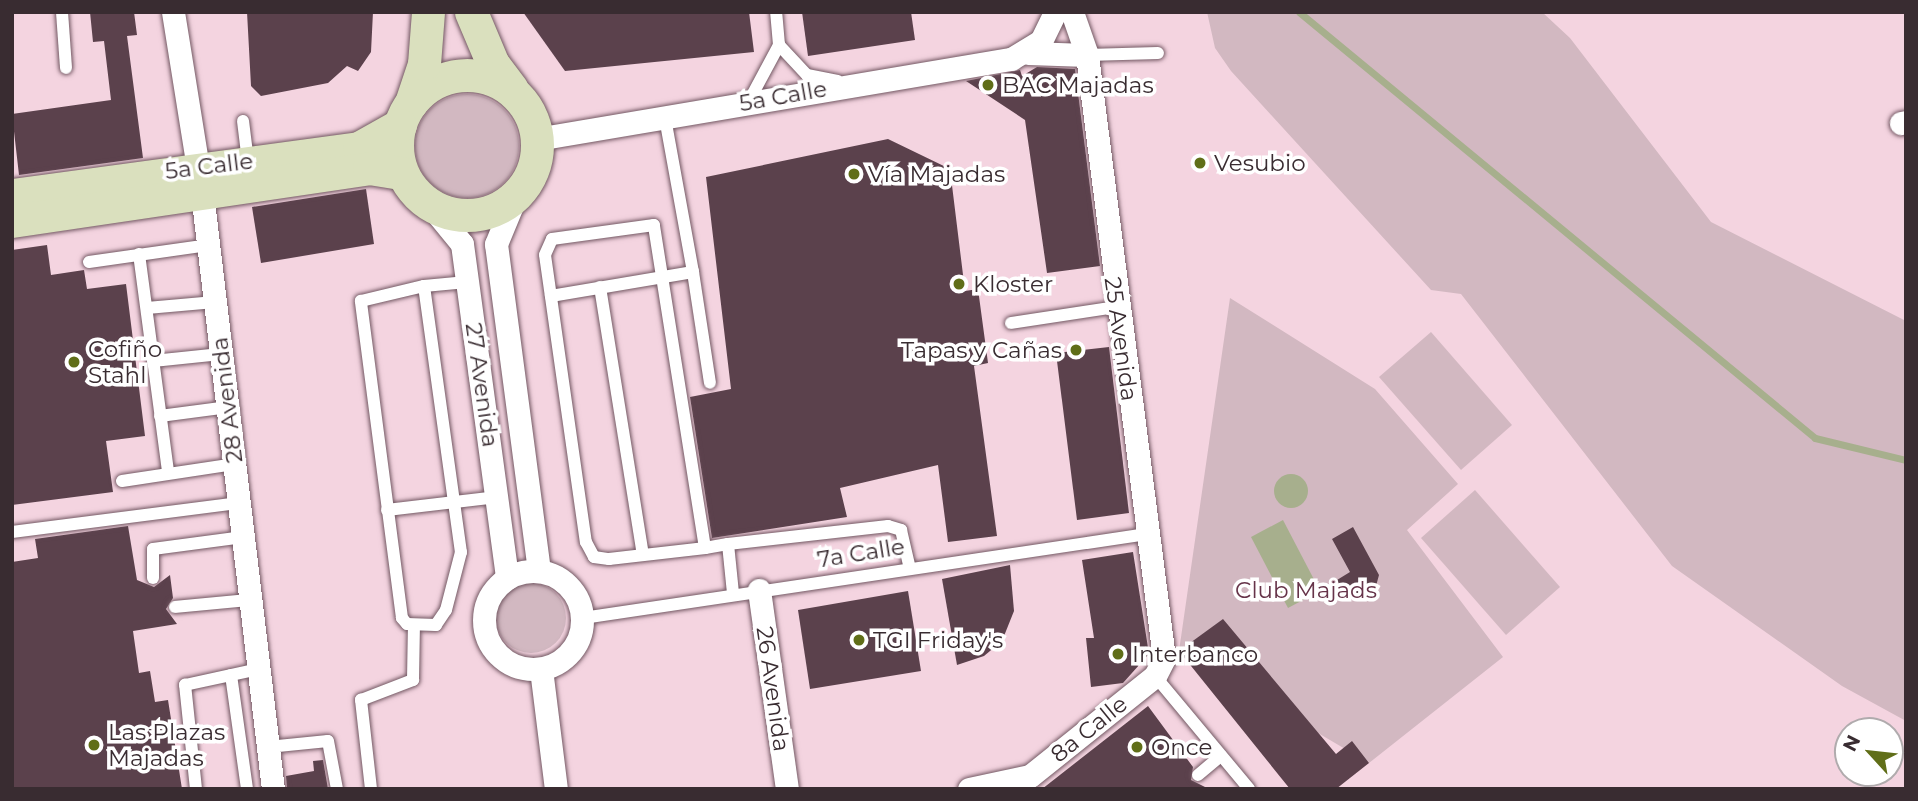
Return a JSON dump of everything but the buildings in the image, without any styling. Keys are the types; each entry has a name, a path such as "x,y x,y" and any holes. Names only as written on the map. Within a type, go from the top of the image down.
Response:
{"street":[{"name":"28 Avenida","path":"173,12 200,180 243,537 248,600 273,789"},
{"path":"428,12 424,64 405,114 402,173 429,205 468,216 514,198 530,177 537,139 532,117 493,64 471,12"},
{"path":"1028,53 1055,12"},
{"name":"25 Avenida","path":"1072,12 1087,55 1116,307 1164,647 1158,672"},
{"name":"5a Calle","path":"537,139 1028,53 1087,55"},
{"path":"405,114 432,85 461,75 495,80 515,93"},
{"name":"5a Calle","path":"12,221 200,180 248,161 359,148 405,114"},
{"name":"5a Calle","path":"12,195 369,168 402,173"},
{"name":"27 Avenida","path":"514,198 496,244 539,570"},
{"name":"27 Avenida","path":"429,205 456,230 467,282 507,578"},
{"path":"539,570 573,590 583,618 571,651 537,669 505,660 484,628 489,598 507,578 539,570"},
{"name":"26 Avenida","path":"759,590 787,789"},
{"path":"537,669 546,789"},
{"path":"537,669 556,789"},
{"name":"8a Calle","path":"969,789 1001,787 1030,776 1158,672"}],"lane":[{"path":"62,12 66,68"},
{"path":"749,101 779,45 776,12"},
{"path":"779,45 807,75 853,84"},
{"path":"1087,55 1123,51 1158,53"},
{"path":"665,118 710,383"},
{"path":"243,121 248,161"},
{"path":"705,548 654,225 621,227 552,239 545,255 586,542 594,557 643,555 705,548 728,544 888,526 901,530 909,566"},
{"path":"89,262 208,245"},
{"path":"139,254 168,472"},
{"path":"551,296 693,272"},
{"path":"424,286 461,552 446,610 436,625 414,625 402,618 361,301 424,286 467,282"},
{"path":"600,287 643,555"},
{"path":"147,308 215,302"},
{"path":"1011,323 1116,307"},
{"path":"153,361 221,354"},
{"path":"160,416 228,407"},
{"path":"122,481 234,464"},
{"path":"387,510 497,497"},
{"path":"12,532 239,503"},
{"name":"7a Calle","path":"583,618 909,566 1147,534"},
{"path":"153,578 153,549 243,537"},
{"path":"728,544 733,593"},
{"path":"175,607 248,600"},
{"path":"371,789 361,700 413,680 414,625"},
{"path":"196,789 183,688 259,669"},
{"path":"1158,672 1249,789"},
{"path":"231,675 247,789"},
{"path":"268,747 328,741 337,789"},
{"path":"1198,775 1221,756"}],"green space":[{"path":"1207,12 1542,12 1570,38 1711,222 1906,321 1906,721 1904,717 1899,717 1842,686 1672,566 1461,294 1431,290 1231,71 1215,48"},
{"path":"467,94 487,98 504,109 515,126 519,146 515,166 504,183 487,194 467,198 447,194 430,183 419,166 415,146 419,126 430,109 447,98"},
{"name":"Club Majads","path":"1230,298 1375,389 1458,484 1407,530 1503,657 1369,763 1179,651"},
{"path":"1431,332 1512,425 1461,470 1379,377"},
{"path":"1475,490 1560,587 1506,635 1421,538"},
{"path":"524,583 538,583 551,589 560,598 566,618 564,631 556,643 538,653 524,653 511,647 502,638 496,625 496,611 502,598 511,589"}],"shaded area":[{"path":"1291,474 1303,479 1308,491 1303,503 1291,508 1279,503 1274,491 1279,479"},
{"path":"1283,520 1320,591 1288,608 1251,537"}],"waterway":[{"path":"1299,12 1815,438 1906,460"}],"place":[{"name":"BAC Majadas","path":"988,85"},
{"name":"Vesubio","path":"1200,163"},
{"name":"Vía Majadas","path":"854,174"},
{"name":"Kloster","path":"959,284"},
{"name":"Tapas y Cañas","path":"1076,350"},
{"name":"Cofiño Stahl","path":"74,362"},
{"name":"TGI Friday's","path":"859,640"},
{"name":"Interbanco","path":"1118,654"},
{"name":"Las Plazas Majadas","path":"94,745"},
{"name":"Once","path":"1137,747"}]}
